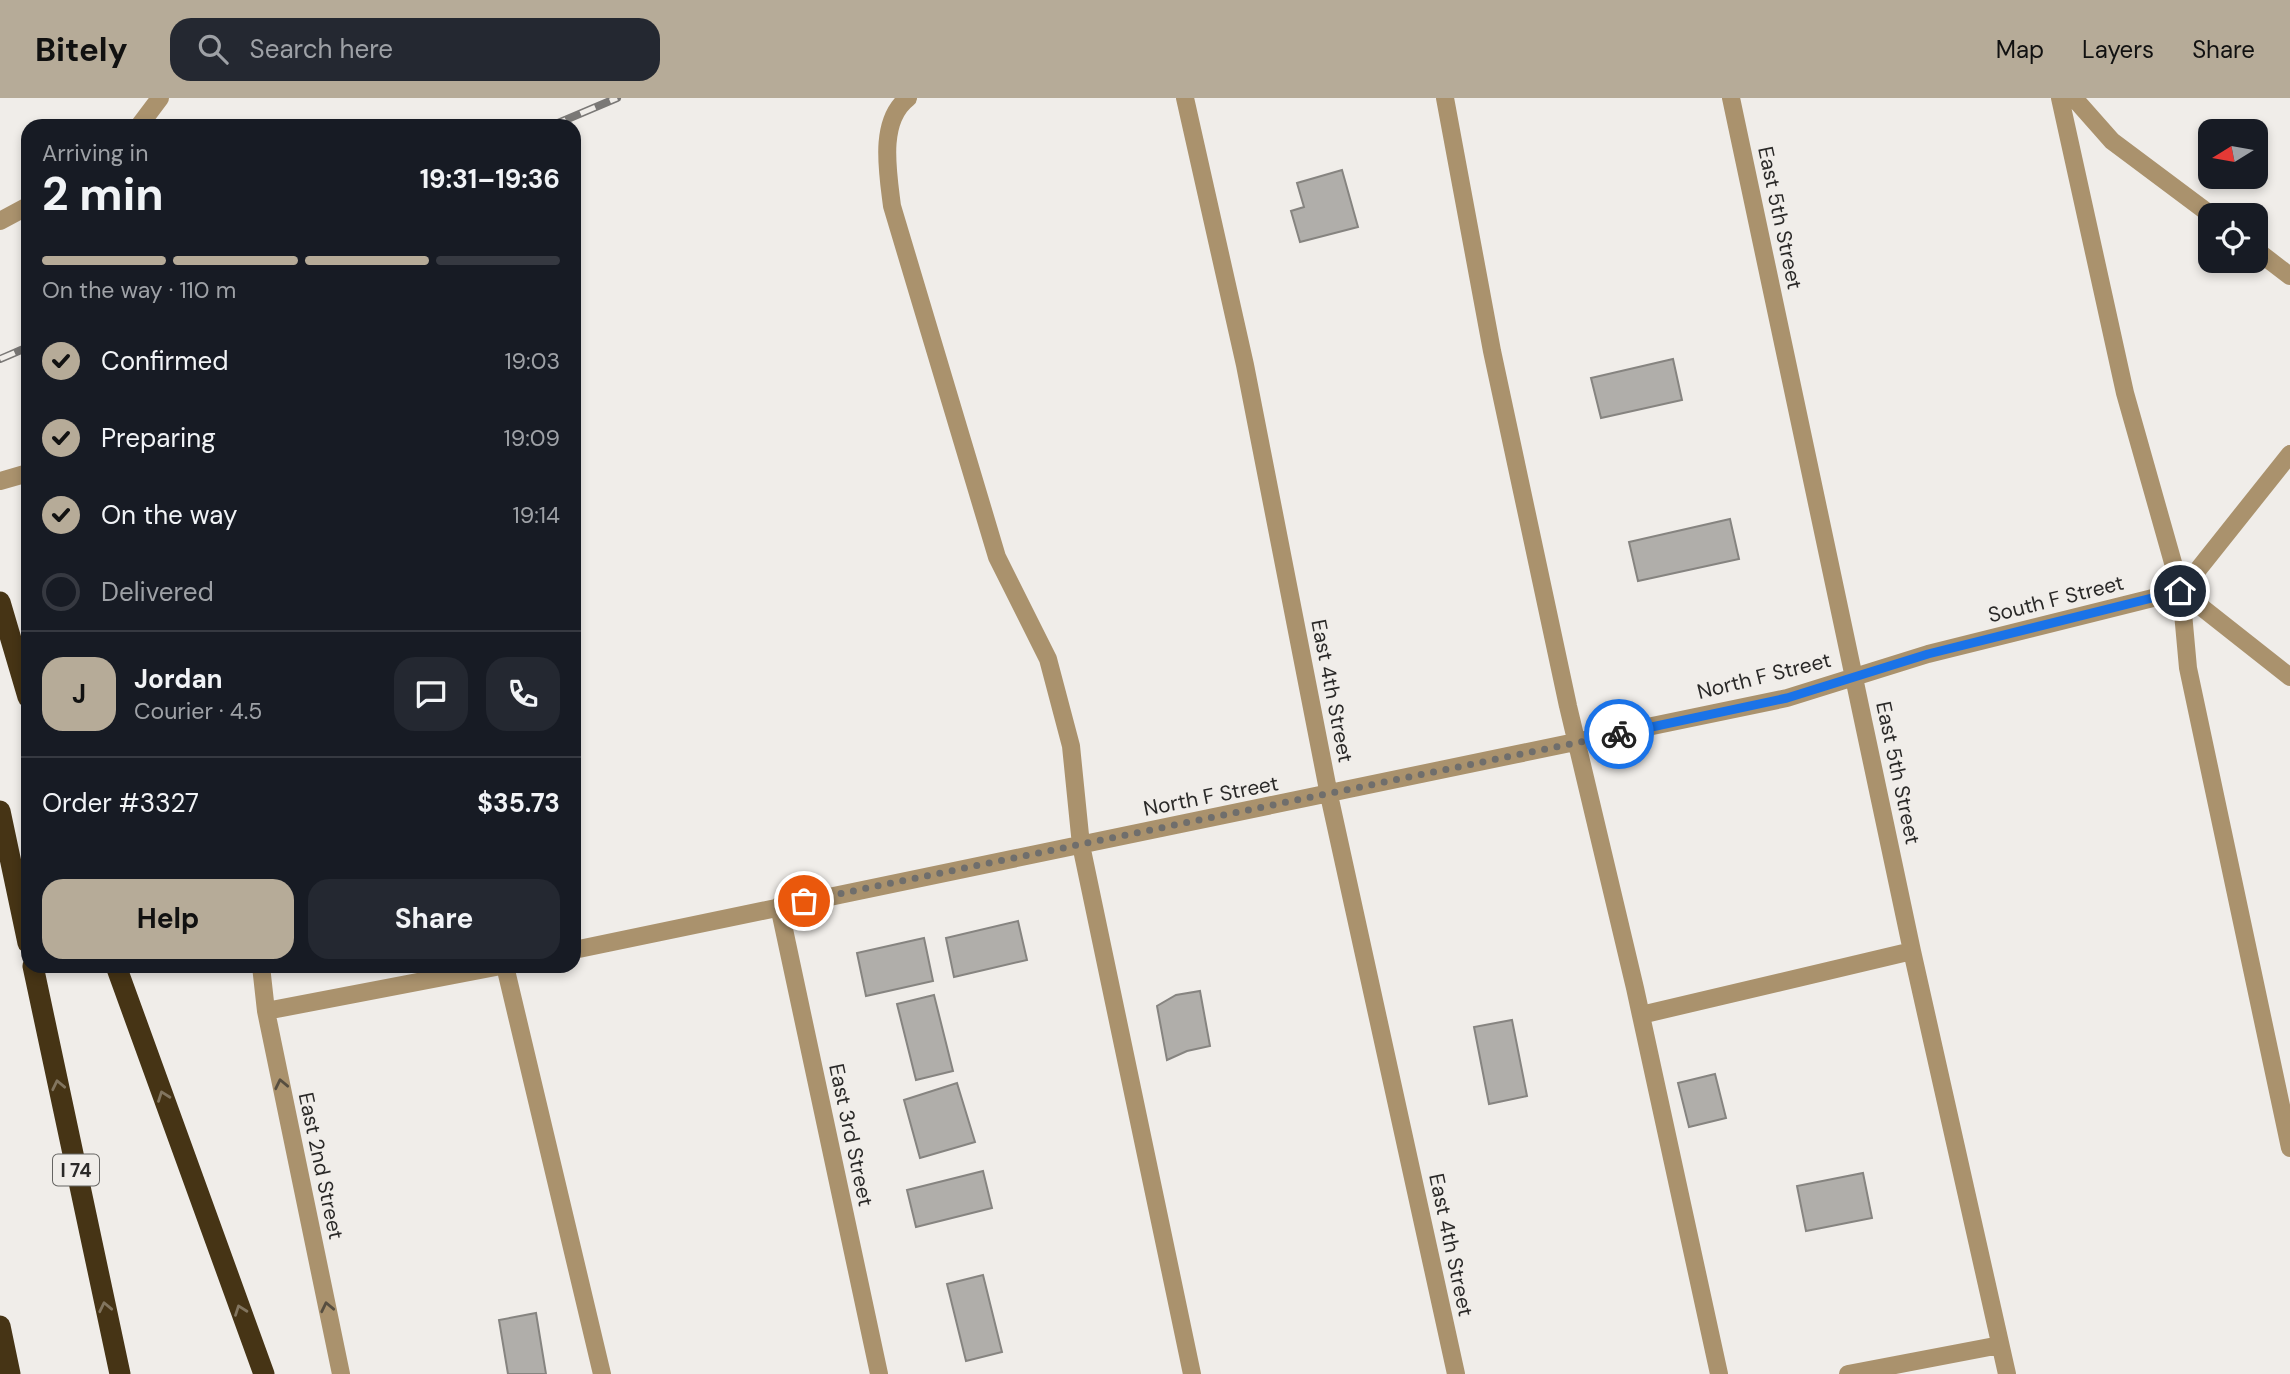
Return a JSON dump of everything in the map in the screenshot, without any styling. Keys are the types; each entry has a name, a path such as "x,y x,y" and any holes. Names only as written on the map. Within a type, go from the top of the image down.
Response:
{"highway":[{"path":"0,602 21,673"},
{"path":"0,811 21,910"},
{"name":"I 74","path":"34,973 120,1374"},
{"path":"119,973 264,1374"},
{"path":"0,1326 10,1374"}],"street":[{"path":"144,119 160,98"},
{"path":"908,98 901,104 885,145 892,206 997,557 1048,659 1071,746 1081,845 1192,1374"},
{"name":"East 4th Street","path":"1185,98 1245,365 1329,795 1456,1374"},
{"path":"1445,98 1492,351 1719,1374"},
{"name":"East 5th Street","path":"1731,98 1912,951 2007,1374"},
{"path":"2060,98 2125,393 2180,591 2188,668 2290,1148"},
{"path":"2074,98 2112,141 2198,205"},
{"path":"0,221 21,210"},
{"path":"2268,259 2290,276"},
{"path":"2180,591 2290,454"},
{"path":"0,481 21,475"},
{"path":"2180,591 2290,677"},
{"name":"South F Street","path":"1855,676 1928,654 2180,591"},
{"name":"North F Street","path":"581,948 1787,698 1855,676"},
{"name":"East 3rd Street","path":"779,906 879,1374"},
{"path":"1641,1015 1912,951"},
{"name":"East 2nd Street","path":"262,973 266,1011 341,1374"},
{"path":"266,1011 466,973"},
{"path":"505,973 602,1374"},
{"path":"1848,1374 2000,1345"}],"building":[{"path":"1342,170 1358,227 1300,242 1291,211 1304,207 1297,183"},
{"path":"1673,359 1682,400 1601,418 1591,378"},
{"path":"1730,519 1739,559 1638,581 1629,542"},
{"path":"1018,921 1027,960 954,977 946,938"},
{"path":"924,938 933,981 866,996 857,953"},
{"path":"1200,991 1210,1046 1187,1051 1167,1060 1157,1006 1176,995"},
{"path":"934,995 953,1071 916,1080 897,1004"},
{"path":"1512,1020 1527,1096 1489,1104 1474,1027"},
{"path":"1715,1074 1726,1118 1689,1127 1678,1083"},
{"path":"957,1083 975,1142 920,1158 904,1100"},
{"path":"983,1171 992,1208 916,1227 907,1190"},
{"path":"1863,1173 1872,1218 1806,1231 1797,1186"},
{"path":"983,1275 1002,1352 966,1361 947,1284"},
{"path":"536,1313 546,1374 508,1374 499,1320"}],"railway":[{"path":"568,119 617,98"},
{"path":"0,359 21,350"}],"way so far":[{"path":"804,901 1619,734"}],"route":[{"path":"1619,734 1787,698 1928,654 2180,591"}]}
